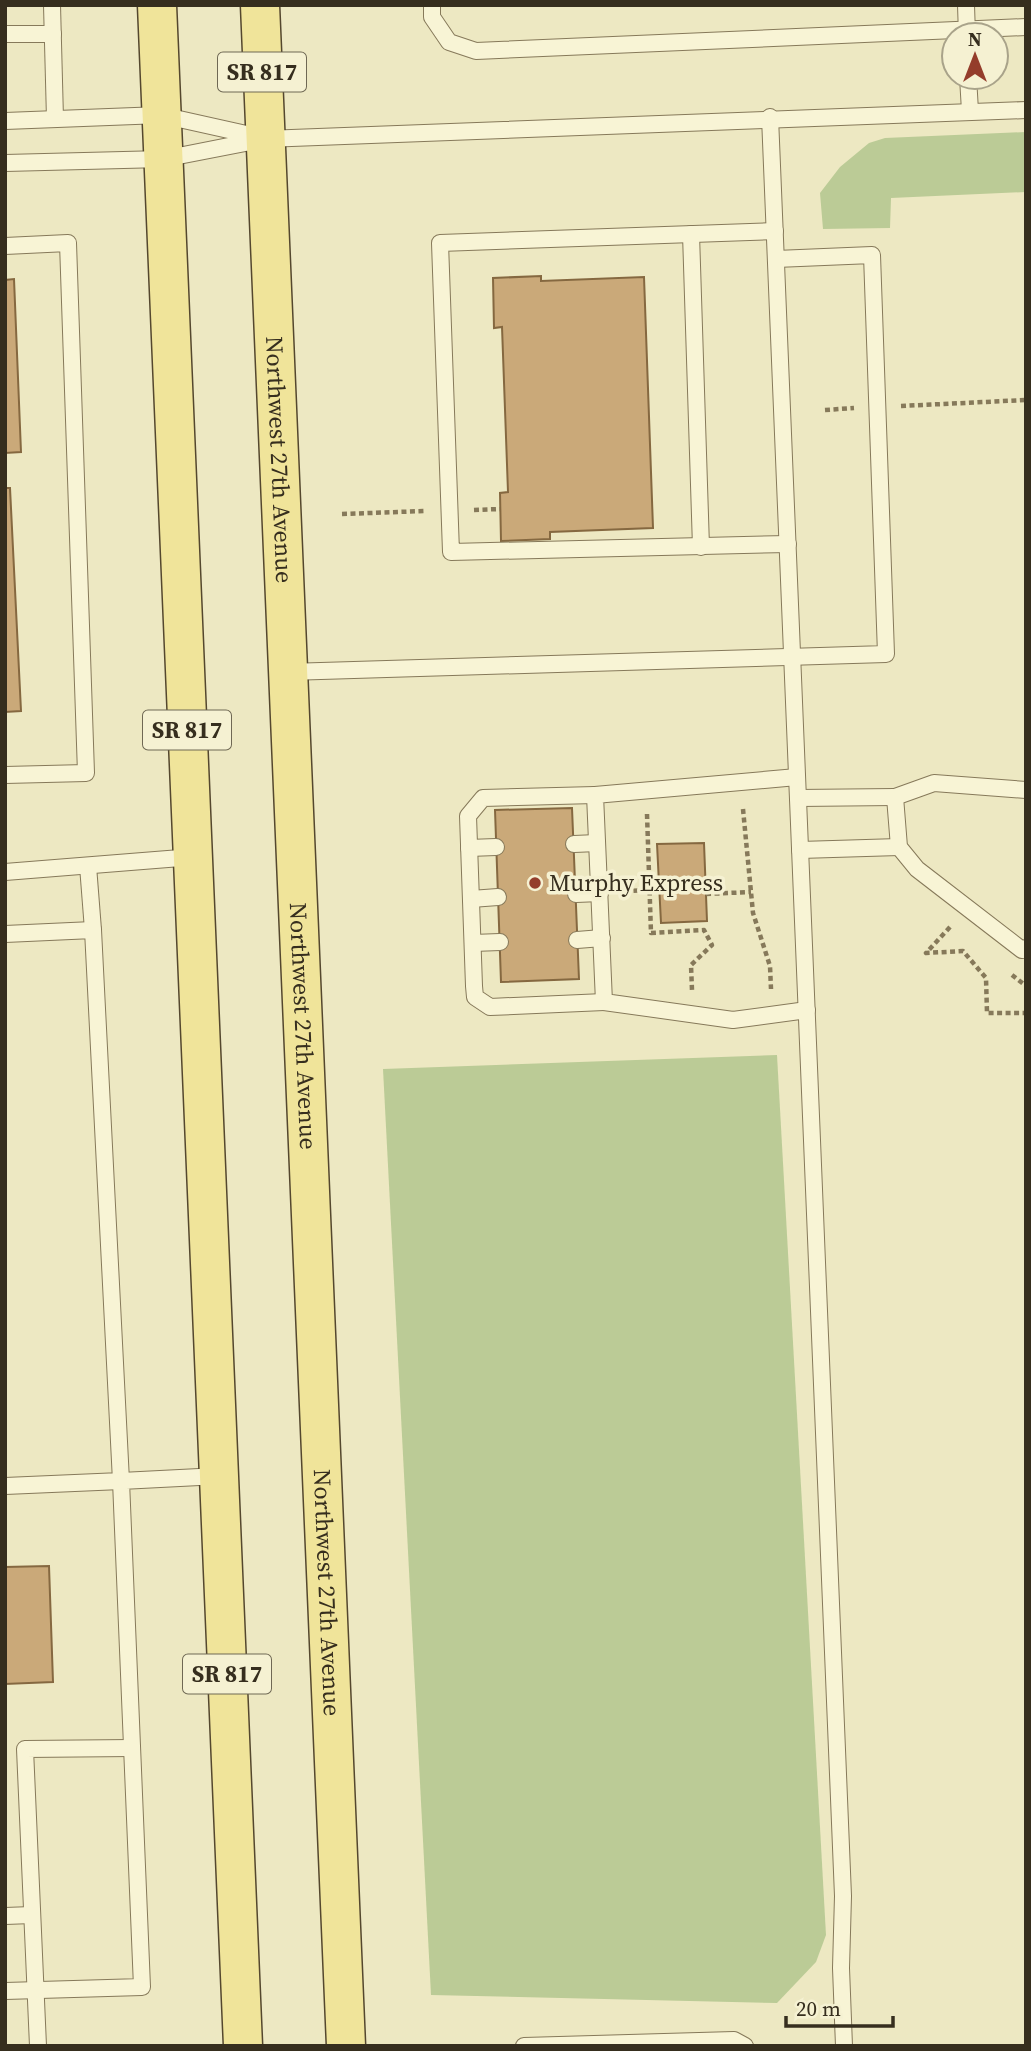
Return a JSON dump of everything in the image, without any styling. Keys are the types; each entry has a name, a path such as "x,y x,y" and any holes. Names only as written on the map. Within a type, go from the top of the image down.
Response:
{"main road":[{"name":"SR 817","path":"157,5 243,2046"},
{"name":"Northwest 27th Avenue","path":"260,5 346,2046"}],"lane":[{"path":"52,5 55,119"},
{"path":"432,5 432,17 449,42 476,51 940,34"},
{"path":"5,34 53,34"},
{"path":"969,91 970,111"},
{"path":"5,163 163,159 265,139 770,117 1026,110"},
{"path":"5,121 161,115 265,139"},
{"path":"770,117 843,1896 844,2046"},
{"path":"775,231 440,243 451,552 788,544"},
{"path":"691,234 701,547"},
{"path":"5,246 68,243 86,773 5,775"},
{"path":"288,672 886,654 872,254 776,259"},
{"path":"797,777 595,794 483,798 468,816 472,943 475,997 489,1007 604,1002 733,1020 807,1010"},
{"path":"798,798 895,797 934,783 1026,790"},
{"path":"595,794 604,1002"},
{"path":"895,797 899,847 917,869 1024,950"},
{"path":"574,845 597,843"},
{"path":"469,848 496,847"},
{"path":"800,850 899,847"},
{"path":"5,872 192,858"},
{"path":"5,1991 142,1987 121,1482 88,866"},
{"path":"576,894 600,893"},
{"path":"471,899 498,897"},
{"path":"5,934 93,930"},
{"path":"577,940 602,938"},
{"path":"472,943 500,942"},
{"path":"5,1486 219,1476"},
{"path":"38,2046 25,1749 132,1748"},
{"path":"5,1916 32,1915"},
{"path":"524,2046 734,2040 745,2046"}],"path":[{"path":"825,410 1026,400"},
{"path":"469,510 500,509"},
{"path":"342,514 430,511"},
{"path":"737,809 745,809 753,913 769,966 772,1014"},
{"path":"647,813 650,933 704,930 712,945 691,965 692,1014"},
{"path":"706,894 751,892"},
{"path":"952,924 926,953 963,951 986,978 987,1013 1026,1013"}],"green space":[{"path":"1026,132 1026,192 891,198 890,228 823,229 820,193 840,167 869,143 885,138"},
{"path":"777,1055 826,1935 816,1962 777,2003 431,1995 383,1069"}],"building":[{"path":"541,276 541,281 644,277 653,528 550,532 550,539 501,541 500,493 508,492 502,327 494,328 493,278"},
{"path":"14,279 21,452 5,453 5,280"},
{"path":"5,488 10,488 21,711 5,712"},
{"path":"572,808 579,979 501,982 495,810"},
{"path":"704,843 707,921 661,923 657,844"},
{"path":"49,1566 53,1682 5,1684 5,1567"}],"place":[{"name":"Murphy Express","path":"535,883"}]}
